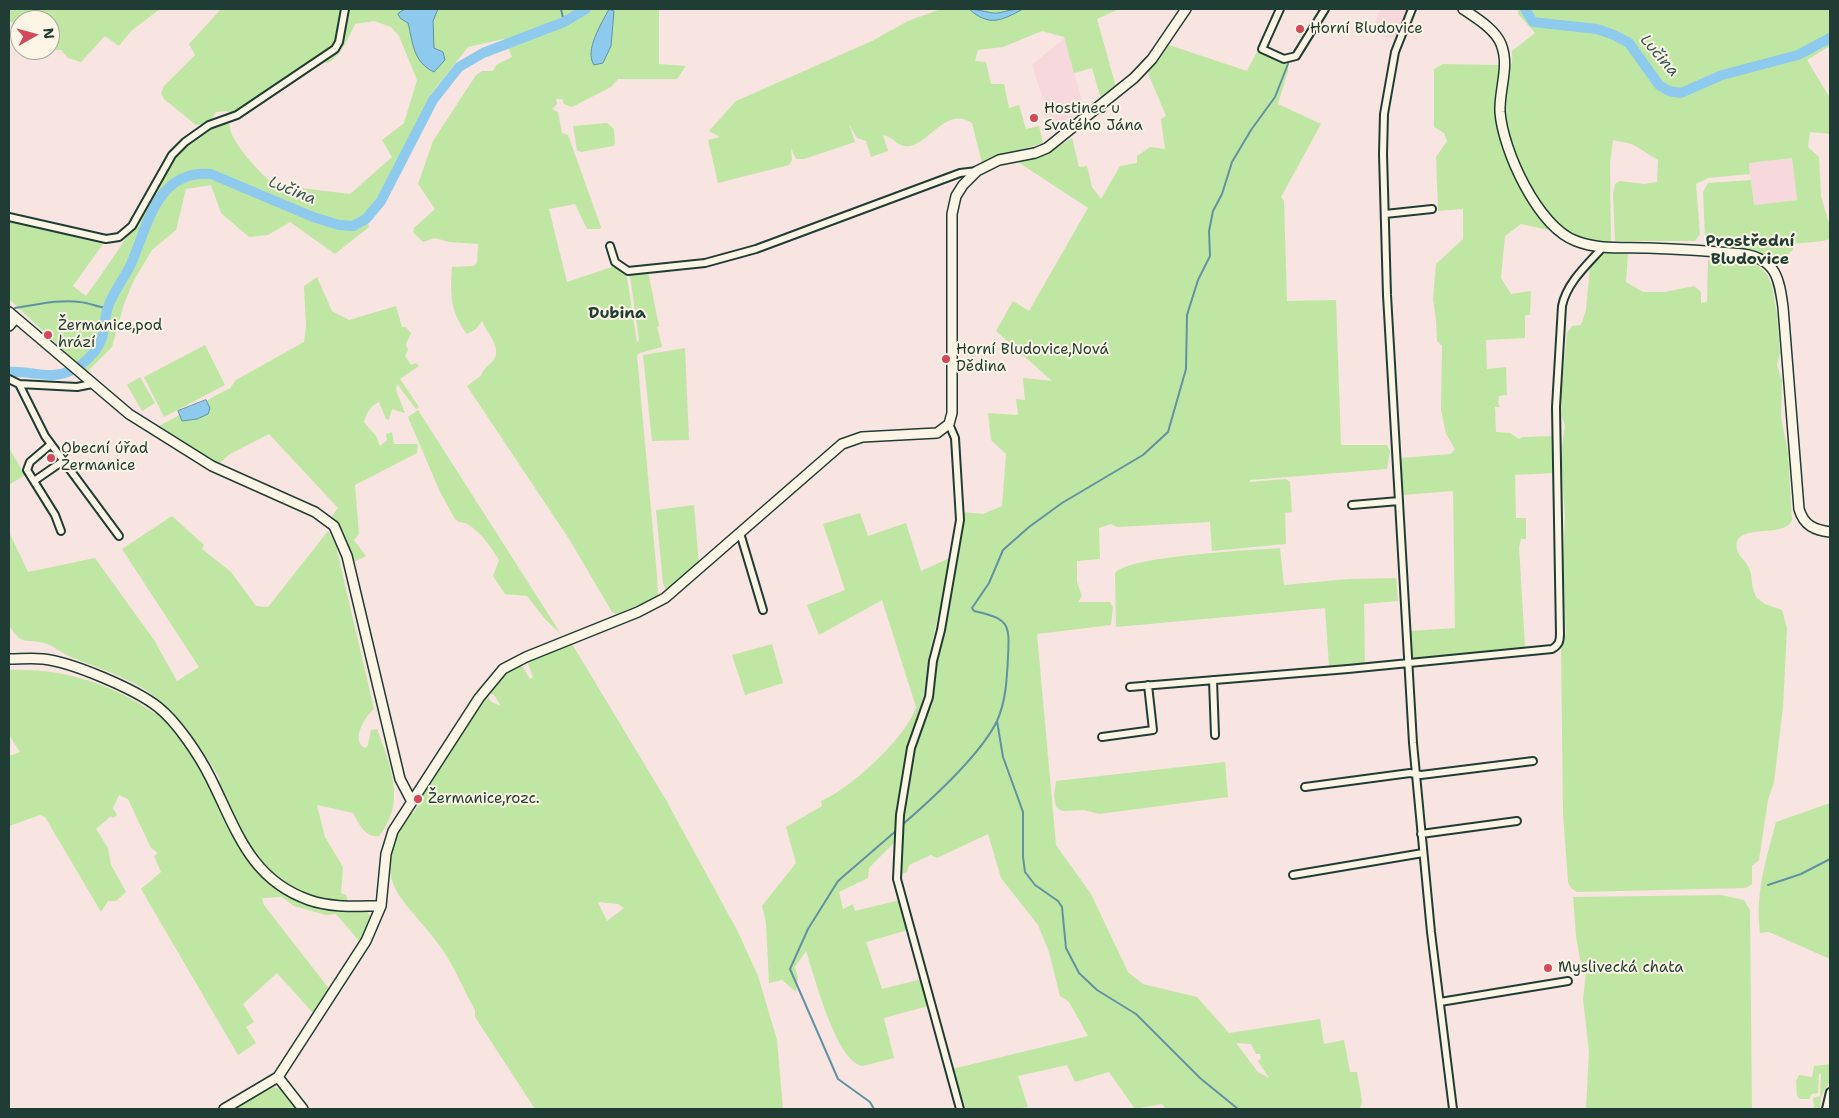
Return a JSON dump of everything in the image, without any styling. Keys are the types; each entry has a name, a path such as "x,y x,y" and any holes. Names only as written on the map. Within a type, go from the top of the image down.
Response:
{"street":[{"path":"9,217 106,239 119,237 132,226 172,155 185,142 209,125 237,115 335,49 339,42 346,9"},
{"path":"224,1109 278,1077 366,941 381,906 389,838 411,800 478,698 503,669 526,656 661,600 687,581 805,475 846,441 862,437 932,434 940,432 948,424 952,413 950,337 952,207 963,185 977,171 999,160 1034,153 1058,140 1143,70 1186,9"},
{"path":"1280,9 1262,49 1284,59 1296,56 1324,9"},
{"path":"1412,9 1395,52 1384,114 1385,214 1398,502 1416,774 1423,853 1453,1109"},
{"path":"1463,9 1493,32 1501,42 1505,60 1500,105 1504,135 1531,198 1548,222 1561,234 1576,241 1603,247 1743,254 1758,257 1771,266 1778,278 1783,307 1799,510 1808,525 1818,530 1830,532"},
{"path":"610,246 615,262 628,272 705,263 802,234 960,173 977,171"},
{"path":"1385,214 1432,209"},
{"path":"1130,687 1552,649 1560,641 1556,407 1562,306 1564,295 1570,285 1603,247"},
{"path":"9,312 129,414 212,466 315,512 334,526 347,556 400,779 411,800"},
{"path":"9,326 16,318"},
{"path":"9,379 19,384 77,387 92,384"},
{"path":"19,384 28,406 50,445 119,536"},
{"path":"948,424 955,438 960,520 945,612 933,662 929,697 911,748 900,815 897,879 960,1109"},
{"path":"50,445 27,465 28,472 62,531"},
{"path":"34,481 63,461"},
{"path":"1352,505 1398,502"},
{"path":"740,533 763,610"},
{"path":"9,659 44,659 102,677 142,696 159,708 173,722 210,775 248,854 271,878 295,894 320,903 381,906"},
{"path":"1213,680 1215,735"},
{"path":"1102,737 1153,730 1148,685"},
{"path":"1305,788 1410,773 1416,774 1533,760"},
{"path":"1421,834 1517,821"},
{"path":"1293,874 1423,853"},
{"path":"1440,1002 1568,981"},
{"path":"278,1077 303,1109"},
{"path":"1826,1109 1830,1092"}],"shaded area":[{"path":"1382,9 1408,9 1397,40 1372,33 1379,12"},
{"path":"1065,38 1085,112 1056,138 1032,65"},
{"path":"1792,158 1797,200 1754,205 1749,163"}],"green space":[{"path":"9,9 160,9 131,31 119,46 105,36 81,62 68,58 60,50 60,10 10,10 9,21"},
{"path":"221,9 659,9 659,64 686,66 677,79 618,79 611,87 572,107 564,104 562,99 556,99 557,104 552,109 558,112 562,133 568,135 601,227 600,229 587,229 575,204 549,209 567,282 615,266 627,277 637,343 639,340 630,276 648,271 662,347 637,355 657,576 658,595 653,599 616,614 612,612 569,539 467,386 481,376 484,369 496,356 493,341 482,321 476,329 467,334 457,318 452,302 452,267 473,266 477,263 478,244 449,242 435,238 423,242 413,232 414,228 435,209 418,184 433,141 476,75 482,71 493,71 496,65 512,57 504,39 468,47 431,94 375,207 366,217 369,227 335,254 290,222 268,235 249,237 221,213 211,185 186,189 176,230 152,250 134,280 124,304 112,347 87,372 9,299 9,220 103,244 73,286 86,296 122,244 166,170 177,156 206,131 225,121 230,125 234,139 247,158 263,175 276,185 350,194 392,157 382,140 404,123 417,80 399,36 391,27 374,21 355,24 340,51 327,64 322,54 301,68 299,72 233,113 226,111 216,112 209,123 196,125 164,99 161,93 164,86 195,55 189,44"},
{"path":"941,9 1119,9 1097,19 1116,87 1101,99 1092,68 1074,73 1064,37 1042,31 1003,47 978,50 975,61 986,62 991,84 1004,84 1009,108 1019,105 1026,129 1039,126 1043,143 982,163 972,123 963,119 955,119 947,121 918,143 910,146 899,144 883,135 888,151 871,157 866,141 857,138 849,124 855,142 804,159 796,159 791,148 792,160 789,165 718,183 708,140 720,137 709,131 736,101 872,41 908,21"},
{"path":"1518,9 1830,9 1830,46 1807,60 1830,98 1830,134 1810,132 1808,147 1819,157 1821,196 1830,227 1830,239 1793,244 1793,250 1780,261 1767,255 1709,242 1705,238 1703,192 1708,183 1751,180 1754,205 1797,200 1792,158 1749,163 1750,174 1708,178 1696,184 1700,234 1695,241 1615,241 1613,194 1615,184 1620,181 1644,184 1657,182 1658,160 1632,144 1613,140 1610,163 1611,244 1575,235 1545,213 1539,218 1549,230 1521,224 1505,236 1501,278 1511,294 1531,291 1530,315 1525,315 1525,338 1486,340 1487,369 1506,367 1507,395 1499,396 1498,402 1500,407 1495,407 1496,432 1510,433 1519,439 1523,437 1552,436 1554,468 1554,473 1515,475 1516,518 1526,518 1526,539 1521,539 1519,547 1525,647 1414,659 1411,658 1410,631 1455,628 1453,491 1403,495 1401,458 1451,454 1455,449 1446,434 1441,410 1442,346 1437,341 1433,299 1436,264 1463,239 1463,209 1438,211 1436,157 1447,141 1444,133 1434,127 1434,69 1443,64 1500,65 1498,122 1507,155 1505,90 1512,61 1512,51 1535,33 1518,14"},
{"path":"1169,45 1247,71 1258,50 1288,64 1288,71 1278,104 1321,124 1281,197 1284,201 1287,301 1336,300 1341,445 1387,445 1390,451 1387,469 1250,480 1250,482 1286,479 1290,482 1292,512 1285,513 1286,544 1212,551 1210,522 1117,527 1111,524 1099,528 1100,559 1077,561 1077,582 1082,596 1078,602 1110,602 1113,607 1111,625 1037,634 1056,845 1091,894 1128,972 1143,984 1197,997 1229,1033 1320,1019 1324,1044 1344,1040 1350,1072 1357,1072 1362,1101 1360,1109 1166,1109 1162,1104 1135,1109 1109,1072 1075,1082 1067,1065 1018,1076 1028,1107 1015,1109 966,1109 952,1069 1088,1036 1069,1002 1060,996 1049,952 1038,925 1001,878 988,834 937,858 931,855 909,865 907,872 900,875 899,838 869,868 868,878 839,892 843,909 853,904 855,911 900,900 908,930 866,942 882,989 918,980 921,981 928,1006 884,1018 894,1058 863,1066 853,1061 844,1050 827,1016 806,951 795,967 798,977 796,992 782,980 769,983 766,923 762,906 796,863 786,827 822,806 821,801 833,795 861,775 902,733 916,707 882,600 819,635 807,605 845,590 823,524 860,513 868,536 906,523 921,571 952,557 929,655 924,694 909,743 899,815 903,814 917,736 932,699 935,670 959,546 963,512 983,514 1002,506 1006,454 991,440 988,413 1018,415 1016,399 1025,400 1023,378 1052,381 996,331 1013,301 1029,311 1088,208 1018,162 1047,154 1072,138 1079,167 1087,166 1092,187 1101,199 1120,166 1137,163 1137,156 1150,147 1165,149 1161,119 1166,116 1148,73","holes":["1236,1043 1251,1044 1256,1054 1260,1054 1261,1059 1258,1061 1269,1078 1258,1072"]},
{"path":"607,123 614,129 615,143 613,146 581,152 577,150 573,126"},
{"path":"1603,253 1628,253 1626,282 1643,292 1665,292 1694,286 1701,292 1701,303 1707,302 1708,260 1720,256 1756,264 1767,274 1772,286 1777,315 1780,353 1777,365 1782,380 1781,417 1788,453 1792,520 1787,526 1779,529 1742,535 1738,541 1737,549 1749,568 1757,598 1765,604 1782,610 1787,628 1783,707 1774,782 1768,800 1759,860 1752,866 1752,884 1746,888 1577,892 1571,888 1568,882 1563,813 1561,647 1566,634 1563,563 1565,518 1561,453 1565,426 1562,416 1561,395 1567,333 1572,326 1581,325 1586,310 1590,266"},
{"path":"317,277 332,311 349,320 396,306 402,327 406,327 411,333 406,344 408,350 405,356 411,365 416,363 419,366 400,379 419,407 416,409 397,384 396,390 405,413 392,409 389,420 386,419 379,402 371,408 365,419 364,422 376,436 380,446 387,440 386,434 392,432 394,444 418,444 417,453 355,485 359,534 354,540 366,556 352,563 347,541 332,516 338,508 269,434 230,454 219,464 159,426 230,388 236,380 304,342 306,326 304,286"},
{"path":"205,345 225,385 164,417 144,377"},
{"path":"685,348 689,440 652,441 643,355"},
{"path":"140,377 155,403 142,411 127,385"},
{"path":"418,410 561,634 545,619 527,596 505,594 493,576 499,560 493,550 474,529 455,519 440,492 408,417"},
{"path":"9,448 25,475 9,485"},
{"path":"694,505 699,565 667,592 663,584 656,510"},
{"path":"172,516 204,545 202,549 231,572 256,606 268,607 328,531 336,546 374,709 360,728 359,740 365,748 368,745 371,730 377,729 387,756 393,783 394,797 392,810 379,836 366,833 353,813 317,805 325,837 343,867 341,893 346,895 352,912 368,912 371,918 360,942 336,914 326,915 294,906 282,897 262,898 264,905 330,990 314,1014 277,973 243,1004 254,1022 246,1027 256,1043 238,1055 141,889 161,872 154,856 158,853 151,848 128,799 119,795 113,808 117,815 113,818 111,816 96,829 108,848 111,865 126,892 116,901 108,901 101,912 45,817 40,815 9,826 9,756 20,752 9,735 9,670 29,670 67,675 85,679 120,693 154,713 158,713 185,744 211,788 220,779 177,718 167,707 144,689 68,656 47,644 21,639 9,626 9,532 28,572 95,558 154,640 177,681 199,667 122,549"},
{"path":"1280,548 1284,585 1349,579 1396,578 1398,601 1364,604 1365,664 1329,666 1325,608 1116,627 1115,573 1125,567 1166,558"},
{"path":"572,644 666,800 738,932 758,976 777,1040 783,1109 535,1109 475,1017 475,1010 447,956 403,901 395,887 390,873 391,857 397,837 410,813 414,813 425,789 487,694 491,702 501,706 495,696 488,692 498,680 521,664 530,679 533,677 527,661","holes":["598,902 618,904 624,908 607,921"]},
{"path":"772,644 783,683 745,695 732,655"},
{"path":"1225,762 1228,797 1099,814 1084,810 1062,811 1056,807 1054,796 1056,781"},
{"path":"1830,803 1830,959 1769,932 1760,933 1759,904 1762,877 1776,822"},
{"path":"1721,895 1744,900 1750,910 1752,1109 1586,1109 1589,1052 1583,999 1586,972 1580,959 1576,936 1573,897"},
{"path":"1830,1064 1830,1081 1821,1097 1820,1109 1814,1109 1813,1098 1820,1096 1821,1074 1819,1074 1818,1093 1812,1094 1809,1099 1800,1099 1797,1096 1796,1081 1799,1075 1812,1077 1814,1066"},
{"path":"274,1087 281,1089 297,1109 233,1109"}],"water":[{"path":"405,9 438,9 433,21 434,48 443,52 445,60 434,72 422,63 415,51 408,23 400,18 398,14"},
{"path":"609,9 614,11 611,46 603,63 594,65 591,59 593,44"},
{"path":"969,9 995,13 1023,9 1002,19 989,20 976,15"},
{"path":"206,400 210,408 208,414 197,419 182,421 178,411"}],"waterway":[{"path":"561,9 564,22"},
{"name":"Lučina","path":"9,372 56,375 72,370 92,355 101,340 110,301 131,264 157,202 166,190 178,180 193,175 211,174 313,217 339,225 353,226 366,219 381,201 433,100 459,67 483,53 564,22 586,9"},
{"name":"Lučina","path":"1525,9 1533,22 1597,29 1629,43 1659,85 1669,91 1681,93 1722,75 1798,55 1830,38"},
{"name":"Lučina","path":"1825,41 1830,44"},
{"path":"902,825 941,790 967,762 989,734 1000,713 1006,681 1009,645 1007,629 1000,620 974,611 972,608 989,583 1003,550 1029,527 1062,503 1143,455 1168,432 1186,369 1187,315 1198,280 1210,256 1209,231 1213,211 1222,194 1232,162 1251,130 1275,97 1288,64"},
{"path":"15,308 64,301 107,308"},
{"path":"997,721 1003,757 1023,812 1025,872 1035,885 1058,901 1062,907 1066,948 1079,973 1097,990 1136,1014 1200,1078 1238,1109"},
{"path":"874,1109 870,1102 838,1079 790,969 808,929 838,881 897,830"},
{"path":"1768,885 1801,874 1830,859"}],"place":[{"name":"Horní Bludovice","path":"1300,29"},
{"name":"Hostinec u Svatého Jána","path":"1034,118"},
{"name":"Žermanice,pod hrází","path":"48,335"},
{"name":"Horní Bludovice,Nová Dědina","path":"946,359"},
{"name":"Obecní úřad Žermanice","path":"51,458"},
{"name":"Žermanice,rozc.","path":"418,799"},
{"name":"Myslivecká chata","path":"1548,968"}],"district":[{"name":"Prostřední Bludovice","path":"1750,251"},
{"name":"Dubina","path":"617,314"}]}
